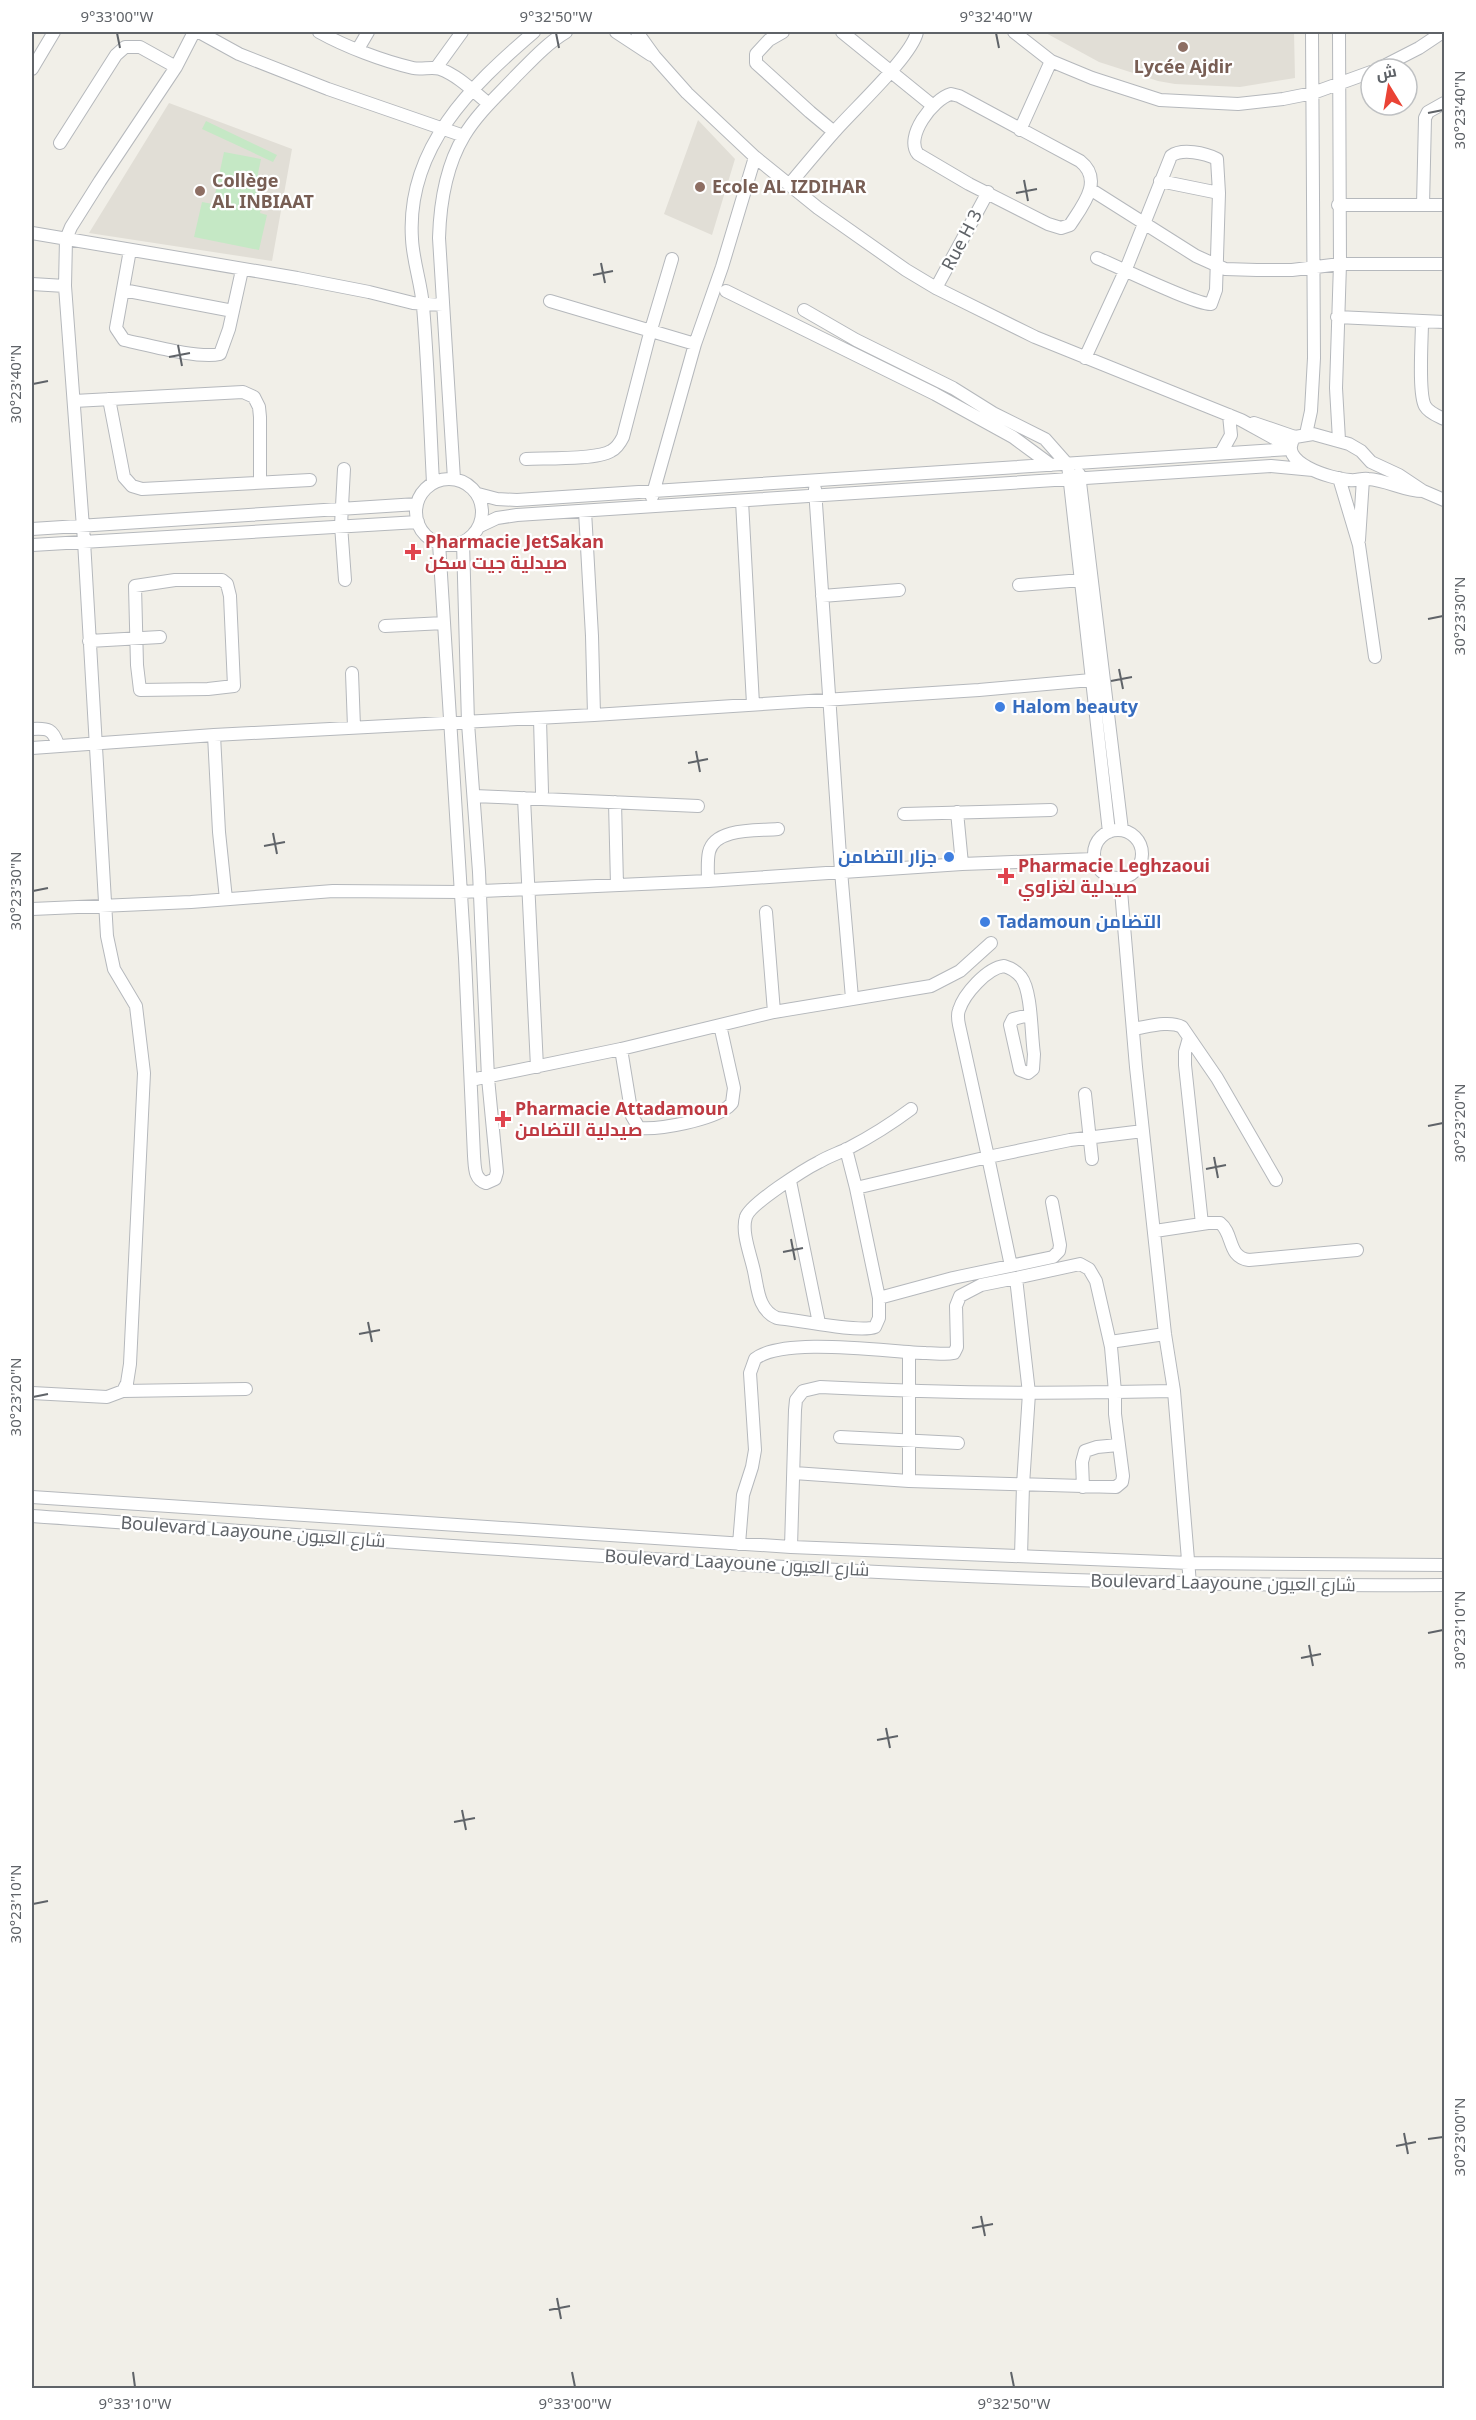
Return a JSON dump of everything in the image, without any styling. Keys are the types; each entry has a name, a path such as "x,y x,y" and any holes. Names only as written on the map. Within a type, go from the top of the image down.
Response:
{"street":[{"path":"32,69 54,32"},
{"path":"123,1391 127,1383 130,1364 144,1073 136,1006 114,969 107,936 83,525 65,286 66,239 94,190 176,67 194,32"},
{"path":"199,32 239,54 328,89 464,136"},
{"path":"319,32 358,49 417,69 436,68 447,72 489,104"},
{"path":"358,49 368,32"},
{"path":"436,68 462,32"},
{"path":"433,483 423,304 412,238 414,203 420,175 429,150 441,128 471,89 534,32"},
{"path":"454,479 439,238 440,210 445,184 464,136 489,104 544,47 566,32"},
{"path":"616,32 655,57"},
{"path":"638,32 655,57 687,93 755,157 789,185 897,264 936,288 1035,337 1295,442"},
{"path":"783,32 769,40 756,54 756,63 834,132"},
{"path":"842,32 932,105"},
{"path":"789,185 834,132 891,71 917,32"},
{"path":"1014,32 1051,61 1092,78 1160,100 1238,104 1283,99 1313,93 1359,76"},
{"path":"1312,32 1313,388 1311,411 1295,442 1294,457 1313,470"},
{"path":"1339,32 1340,264 1336,388 1339,440"},
{"path":"1401,57 1419,48 1439,33"},
{"path":"60,143 116,55 124,47 140,47 176,67"},
{"path":"1020,130 1051,61"},
{"path":"945,96 959,96 1020,130 1085,166 1091,175 1090,189 1070,225 1061,228 1048,224 933,163 915,150 916,132 932,105 945,96"},
{"path":"1423,205 1425,118 1428,112 1444,103"},
{"path":"1085,358 1126,269 1167,162 1175,153 1180,152 1210,155 1218,161 1220,193 1213,301 1208,304 1126,269 1097,258"},
{"path":"649,507 695,344 722,267 755,157"},
{"path":"1161,181 1220,193"},
{"path":"1090,189 1196,256 1225,268 1257,270 1340,264 1444,264"},
{"name":"Rue H 3","path":"936,288 988,192"},
{"path":"1338,205 1444,205"},
{"path":"32,233 297,278 423,304 443,305"},
{"path":"130,250 116,323 121,337 124,340 174,350 220,354 223,350 242,270"},
{"path":"526,459 598,455 611,451 619,444 623,437 672,259"},
{"path":"32,284 65,286"},
{"path":"123,291 233,311"},
{"path":"726,291 935,394 1014,437 1051,465"},
{"path":"550,301 650,333 695,344"},
{"path":"804,310 856,340 953,388 993,413 1046,440 1073,464 1082,580 1122,830"},
{"path":"1337,317 1444,322"},
{"path":"1422,322 1424,403 1432,413 1444,419"},
{"path":"74,401 243,392 254,397 259,407 260,482"},
{"path":"110,399 124,477 132,486 142,489 310,480"},
{"path":"1221,453 1231,435 1229,415"},
{"path":"478,494 482,503 483,515 480,526 463,542 447,545 439,543 422,531 418,522 417,504 423,492 433,483 454,479 463,482 478,494 497,499 517,500 815,482 1221,453 1326,436 1361,451 1371,462 1444,501"},
{"path":"1359,544 1365,479 1371,470 1371,462"},
{"path":"480,526 507,516 1271,466 1313,470 1339,478 1365,479 1423,491"},
{"path":"344,469 341,525 345,580"},
{"path":"1339,478 1359,544 1375,657"},
{"path":"1074,479 1098,680 1108,832"},
{"path":"815,482 841,871 852,998"},
{"path":"742,501 753,704"},
{"path":"32,529 417,504"},
{"path":"585,511 594,715"},
{"path":"32,544 418,522"},
{"path":"439,543 465,958 475,1167 480,1181 492,1182 497,1172 488,1078 474,796 468,723 463,542"},
{"path":"175,580 222,580 227,584 230,596 234,684 208,689 142,691 135,639 135,588 137,584 175,580"},
{"path":"1019,585 1082,580"},
{"path":"822,596 899,590"},
{"path":"385,626 444,623"},
{"path":"89,641 160,637"},
{"path":"352,673 354,727"},
{"path":"32,748 214,735 594,715 1098,680"},
{"path":"540,718 542,792"},
{"path":"32,729 49,729 54,732 58,746"},
{"path":"214,735 226,899"},
{"path":"474,796 698,806"},
{"path":"524,798 537,1067"},
{"path":"615,802 617,885"},
{"path":"904,814 1052,810"},
{"path":"957,812 962,864"},
{"path":"708,881 709,851 719,838 738,833 778,829"},
{"path":"1122,830 1131,833 1139,840 1143,850 1143,860 1130,876 1120,879 1105,875 1099,870 1094,859 1096,845 1108,832 1122,830"},
{"path":"32,909 333,891 460,892 708,881 962,864 1094,859"},
{"path":"1120,879 1143,1131 1165,1334 1174,1391 1190,1584"},
{"path":"766,912 774,1012"},
{"path":"471,1080 621,1049 774,1012 931,986 960,971 992,943"},
{"path":"465,958 483,958"},
{"path":"1021,1556 1029,1393 1014,1272 959,1025 959,1010 966,997 993,969 1004,966 1011,968 1022,978 1029,1015"},
{"path":"621,1049 632,1116 639,1128 652,1128 708,1116 729,1107 734,1096 720,1025"},
{"path":"1133,1029 1178,1025 1190,1038 1217,1078 1276,1180"},
{"path":"1190,1038 1185,1052 1185,1065 1202,1224"},
{"path":"1085,1094 1092,1160"},
{"path":"846,1149 879,1298 879,1318 874,1328 852,1329 777,1318 765,1311 760,1299 748,1244 745,1219 748,1212 764,1197 815,1164 889,1125 911,1109"},
{"path":"856,1188 988,1157 1090,1137 1143,1131"},
{"path":"790,1181 819,1323"},
{"path":"739,1544 742,1495 752,1467 755,1450 750,1373 755,1359 768,1351 783,1348 820,1347 909,1353 954,1353 957,1347 956,1306 960,1296 1057,1254 1060,1236 1052,1202"},
{"path":"1155,1231 1220,1223 1224,1226 1231,1247 1243,1259 1272,1259 1357,1250"},
{"path":"794,1473 909,1481 1108,1488 1120,1485 1123,1476 1118,1445 1110,1342 1096,1281 1089,1269 1080,1264 953,1278 879,1298"},
{"path":"1110,1342 1165,1334"},
{"path":"909,1353 909,1481"},
{"path":"791,1547 795,1410 796,1400 803,1391 820,1387 1029,1393 1174,1391"},
{"path":"32,1393 107,1397 123,1391 246,1389"},
{"path":"840,1437 958,1443"},
{"path":"1083,1487 1082,1462 1085,1451 1118,1445"},
{"name":"Boulevard Laayoune شارع العيون","path":"32,1497 791,1547 1189,1563 1444,1565"},
{"name":"Boulevard Laayoune شارع العيون","path":"32,1516 681,1562 1190,1584 1444,1585"}],"shaded area":[{"name":"Lycée Ajdir","path":"1044,32 1294,32 1295,78 1240,87 1158,81 1099,62"},
{"name":"Collège AL INBIAAT","path":"169,103 292,149 272,261 89,233"},
{"name":"Ecole AL IZDIHAR","path":"698,120 735,159 712,235 664,214"}],"green space":[{"path":"206,121 277,155 273,162 202,129"},
{"path":"224,152 261,159 256,183 265,185 260,213 267,215 259,250 194,237 202,202 213,204"}],"place":[{"name":"Lycée Ajdir","path":"1183,47"},
{"name":"Ecole AL IZDIHAR","path":"700,187"},
{"name":"Collège AL INBIAAT","path":"200,191"},
{"name":"Pharmacie JetSakan صيدلية جيت سكن","path":"413,552"},
{"name":"Halom beauty","path":"1000,707"},
{"name":"جزار التضامن","path":"949,857"},
{"name":"Pharmacie Leghzaoui صيدلية لغزاوي","path":"1006,876"},
{"name":"Tadamoun التضامن","path":"985,922"},
{"name":"Pharmacie Attadamoun صيدلية التضامن","path":"503,1119"}]}
